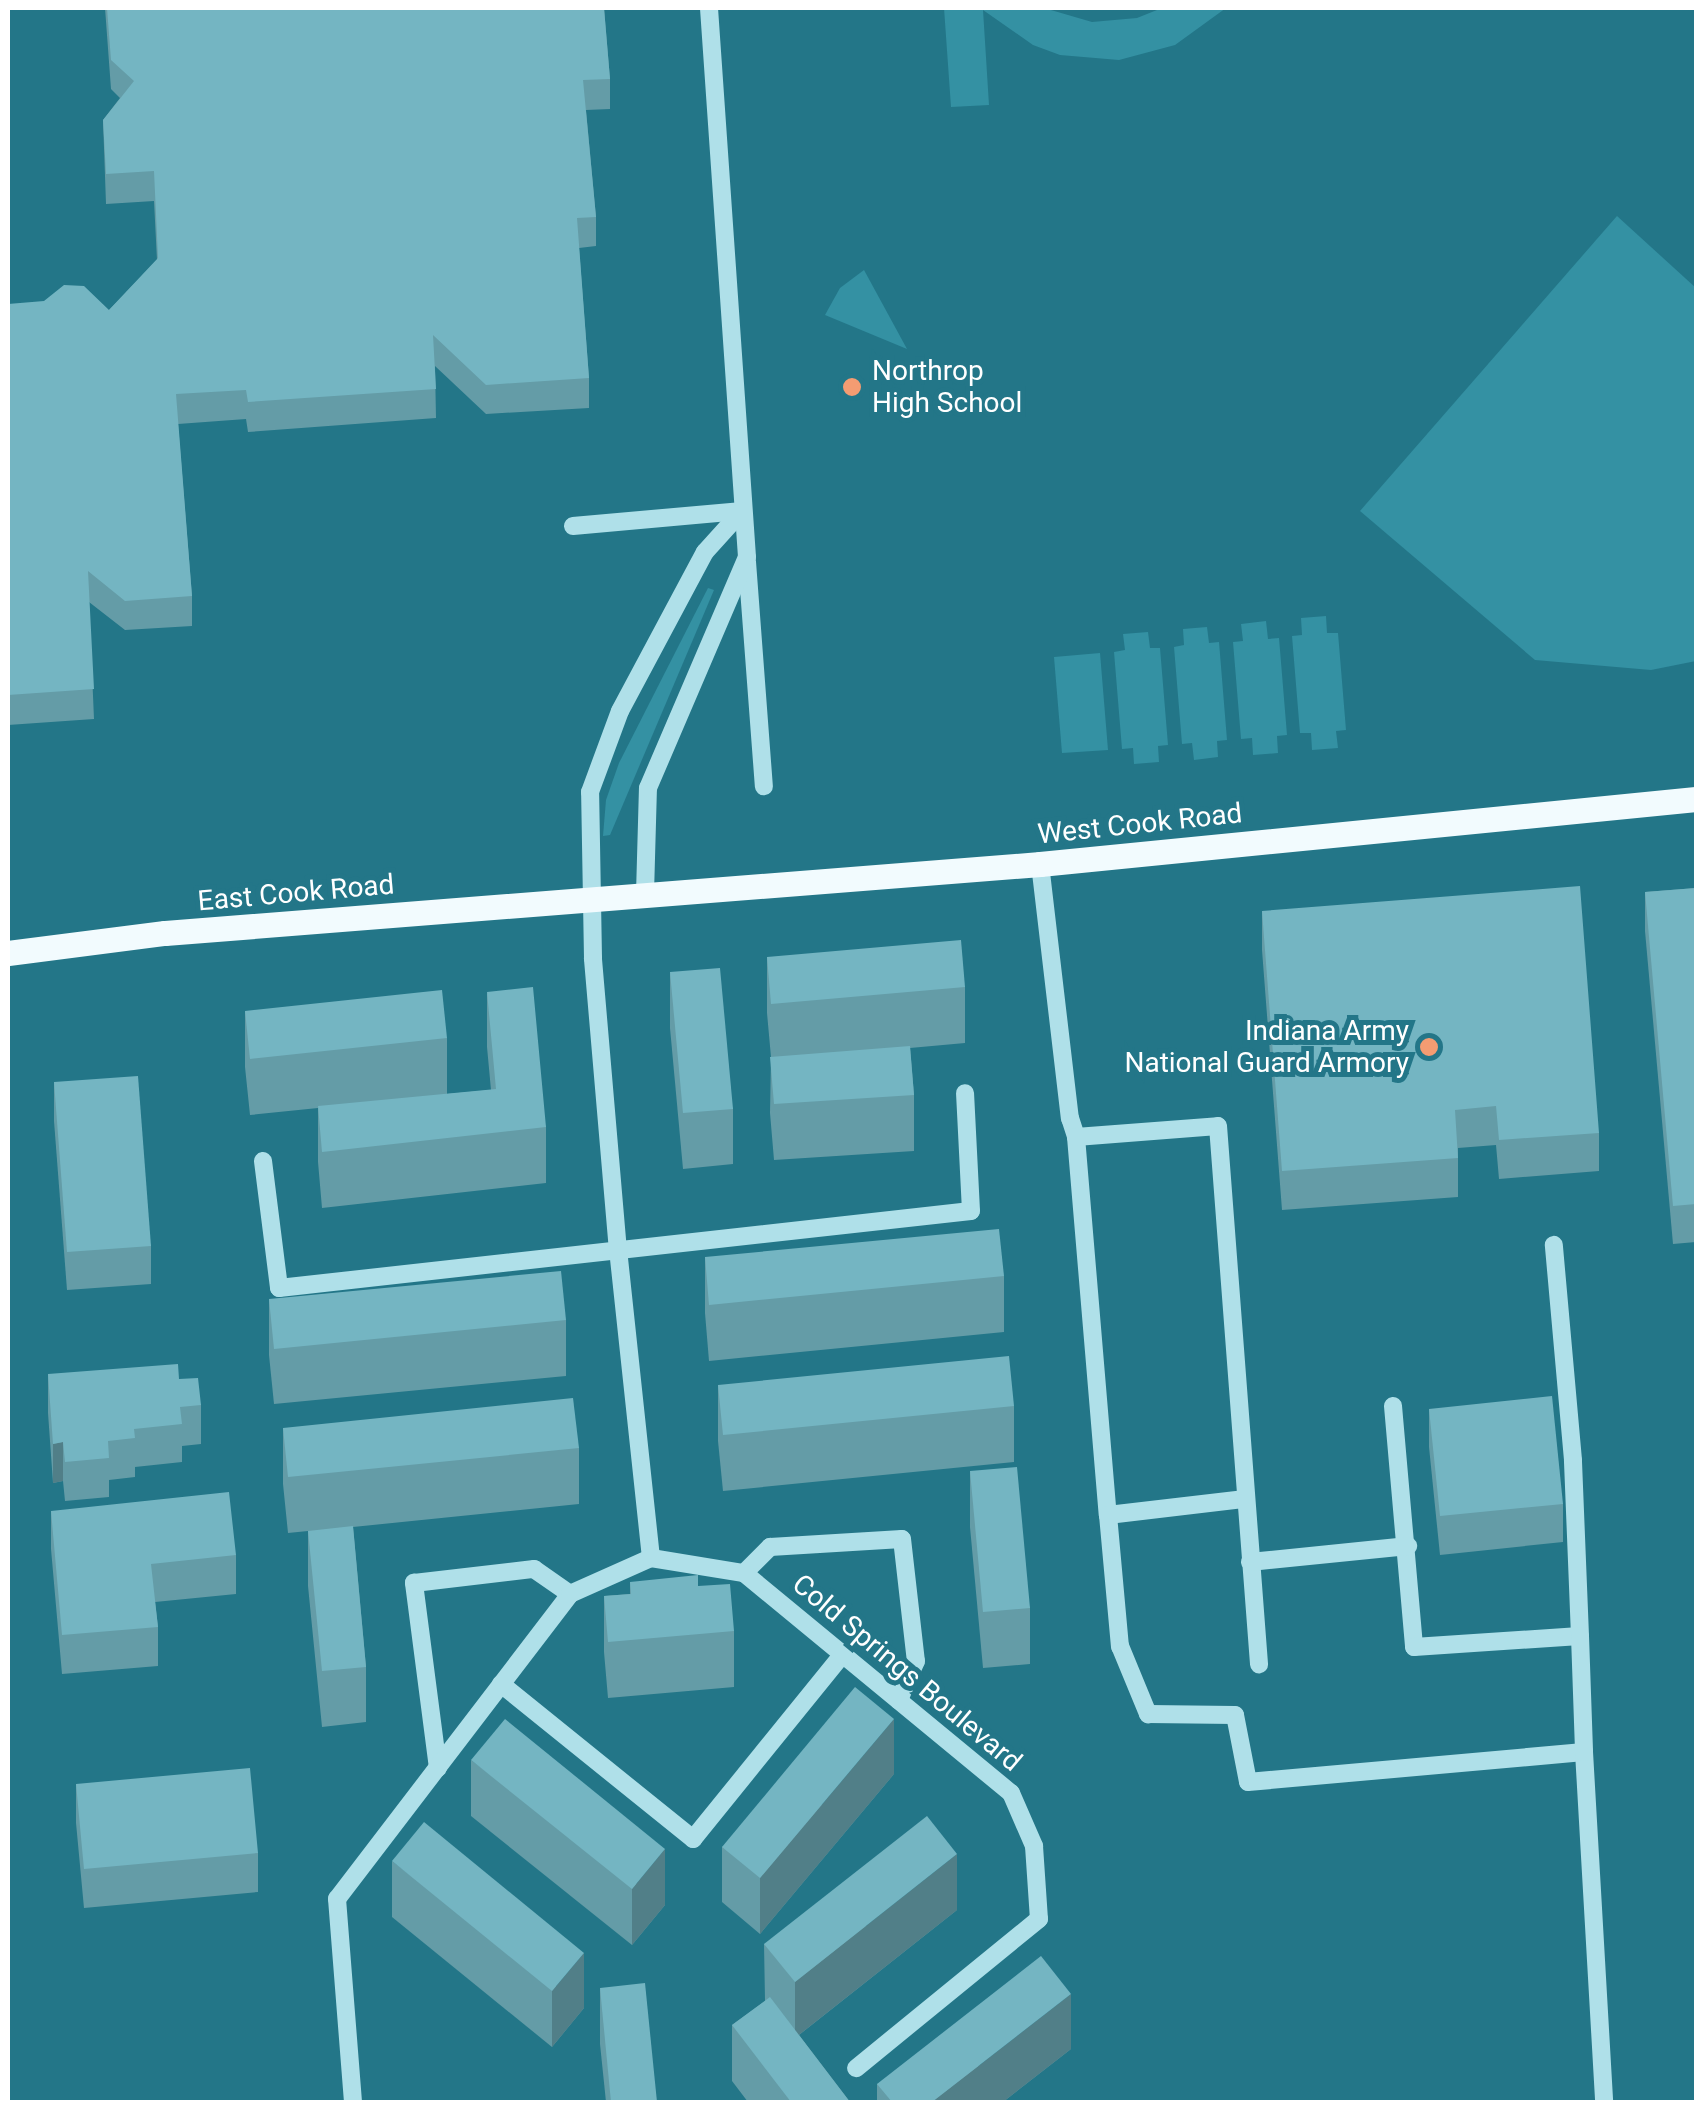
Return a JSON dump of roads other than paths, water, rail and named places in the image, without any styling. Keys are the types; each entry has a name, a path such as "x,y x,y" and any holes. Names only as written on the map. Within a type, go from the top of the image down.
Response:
{"main road":[{"name":"West Cook Road","path":"589,898 1040,864 1696,799"},
{"name":"East Cook Road","path":"8,953 165,933 589,898"}],"street":[{"path":"709,8 764,786"},
{"path":"573,526 742,511"},
{"path":"651,1558 618,1251 589,898 590,792 620,712 705,552 742,511"},
{"path":"645,894 648,788 746,557"},
{"path":"1040,864 1076,1138 1120,1646 1148,1714 1182,1718 1235,1715 1248,1782 1584,1752"},
{"path":"263,1160 279,1288 971,1211 964,1093"},
{"path":"1076,1138 1218,1126 1259,1664"},
{"path":"1554,1245 1574,1460 1584,1752 1604,2102"},
{"path":"1393,1406 1414,1647 1580,1636"},
{"path":"1108,1515 1245,1499"},
{"path":"353,2102 337,1899 570,1594 651,1558 744,1573 770,1547 902,1539 916,1660 899,1700"},
{"path":"1250,1562 1408,1546"},
{"path":"438,1768 414,1583 534,1569 570,1594"},
{"name":"Cold Springs Boulevard","path":"744,1573 1010,1793 1034,1846 1039,1919 856,2068"},
{"path":"502,1684 693,1839 843,1654"}],"place":[{"name":"Northrop High School","path":"852,387"},
{"name":"Indiana Army National Guard Armory","path":"1429,1047"}]}
